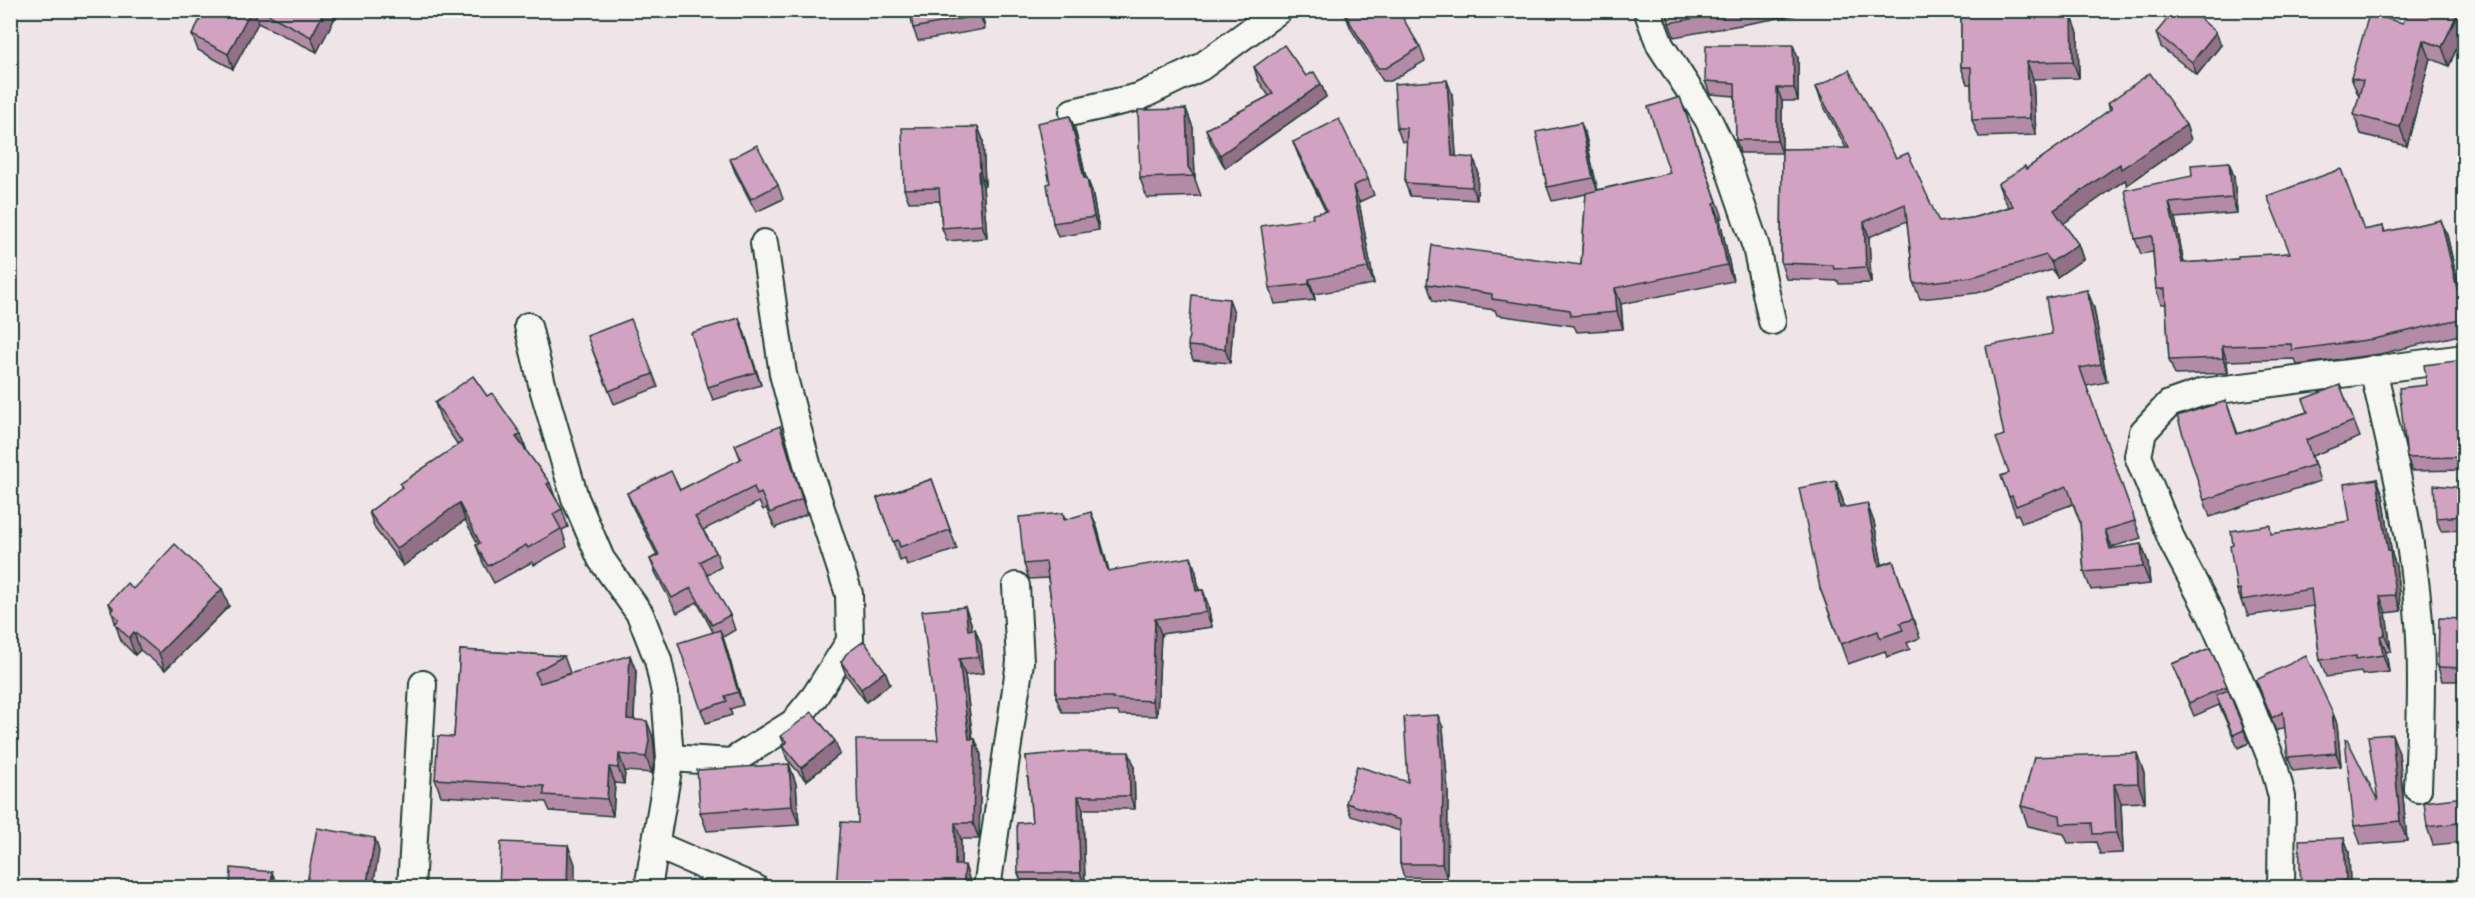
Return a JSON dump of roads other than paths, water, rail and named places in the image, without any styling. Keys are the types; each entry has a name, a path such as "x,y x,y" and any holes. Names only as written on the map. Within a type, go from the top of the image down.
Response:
{"street":[{"path":"1072,112 1139,97 1201,67 1279,10"},
{"path":"1647,10 1660,45 1708,119 1722,148 1756,247 1772,321"},
{"path":"670,758 731,762 793,723 815,696 850,641 849,594 810,475 783,374 764,243"},
{"path":"528,326 546,398 576,498 601,559 640,614 658,660 665,693 670,758 648,888"},
{"path":"2281,888 2282,797 2274,766 2210,613 2180,559 2138,456 2143,432 2169,404 2203,392 2464,358"},
{"path":"2373,369 2400,488 2419,619 2422,676 2418,789"},
{"path":"987,888 1020,662 1016,586"},
{"path":"411,888 423,684"},
{"path":"657,845 755,888"}]}
